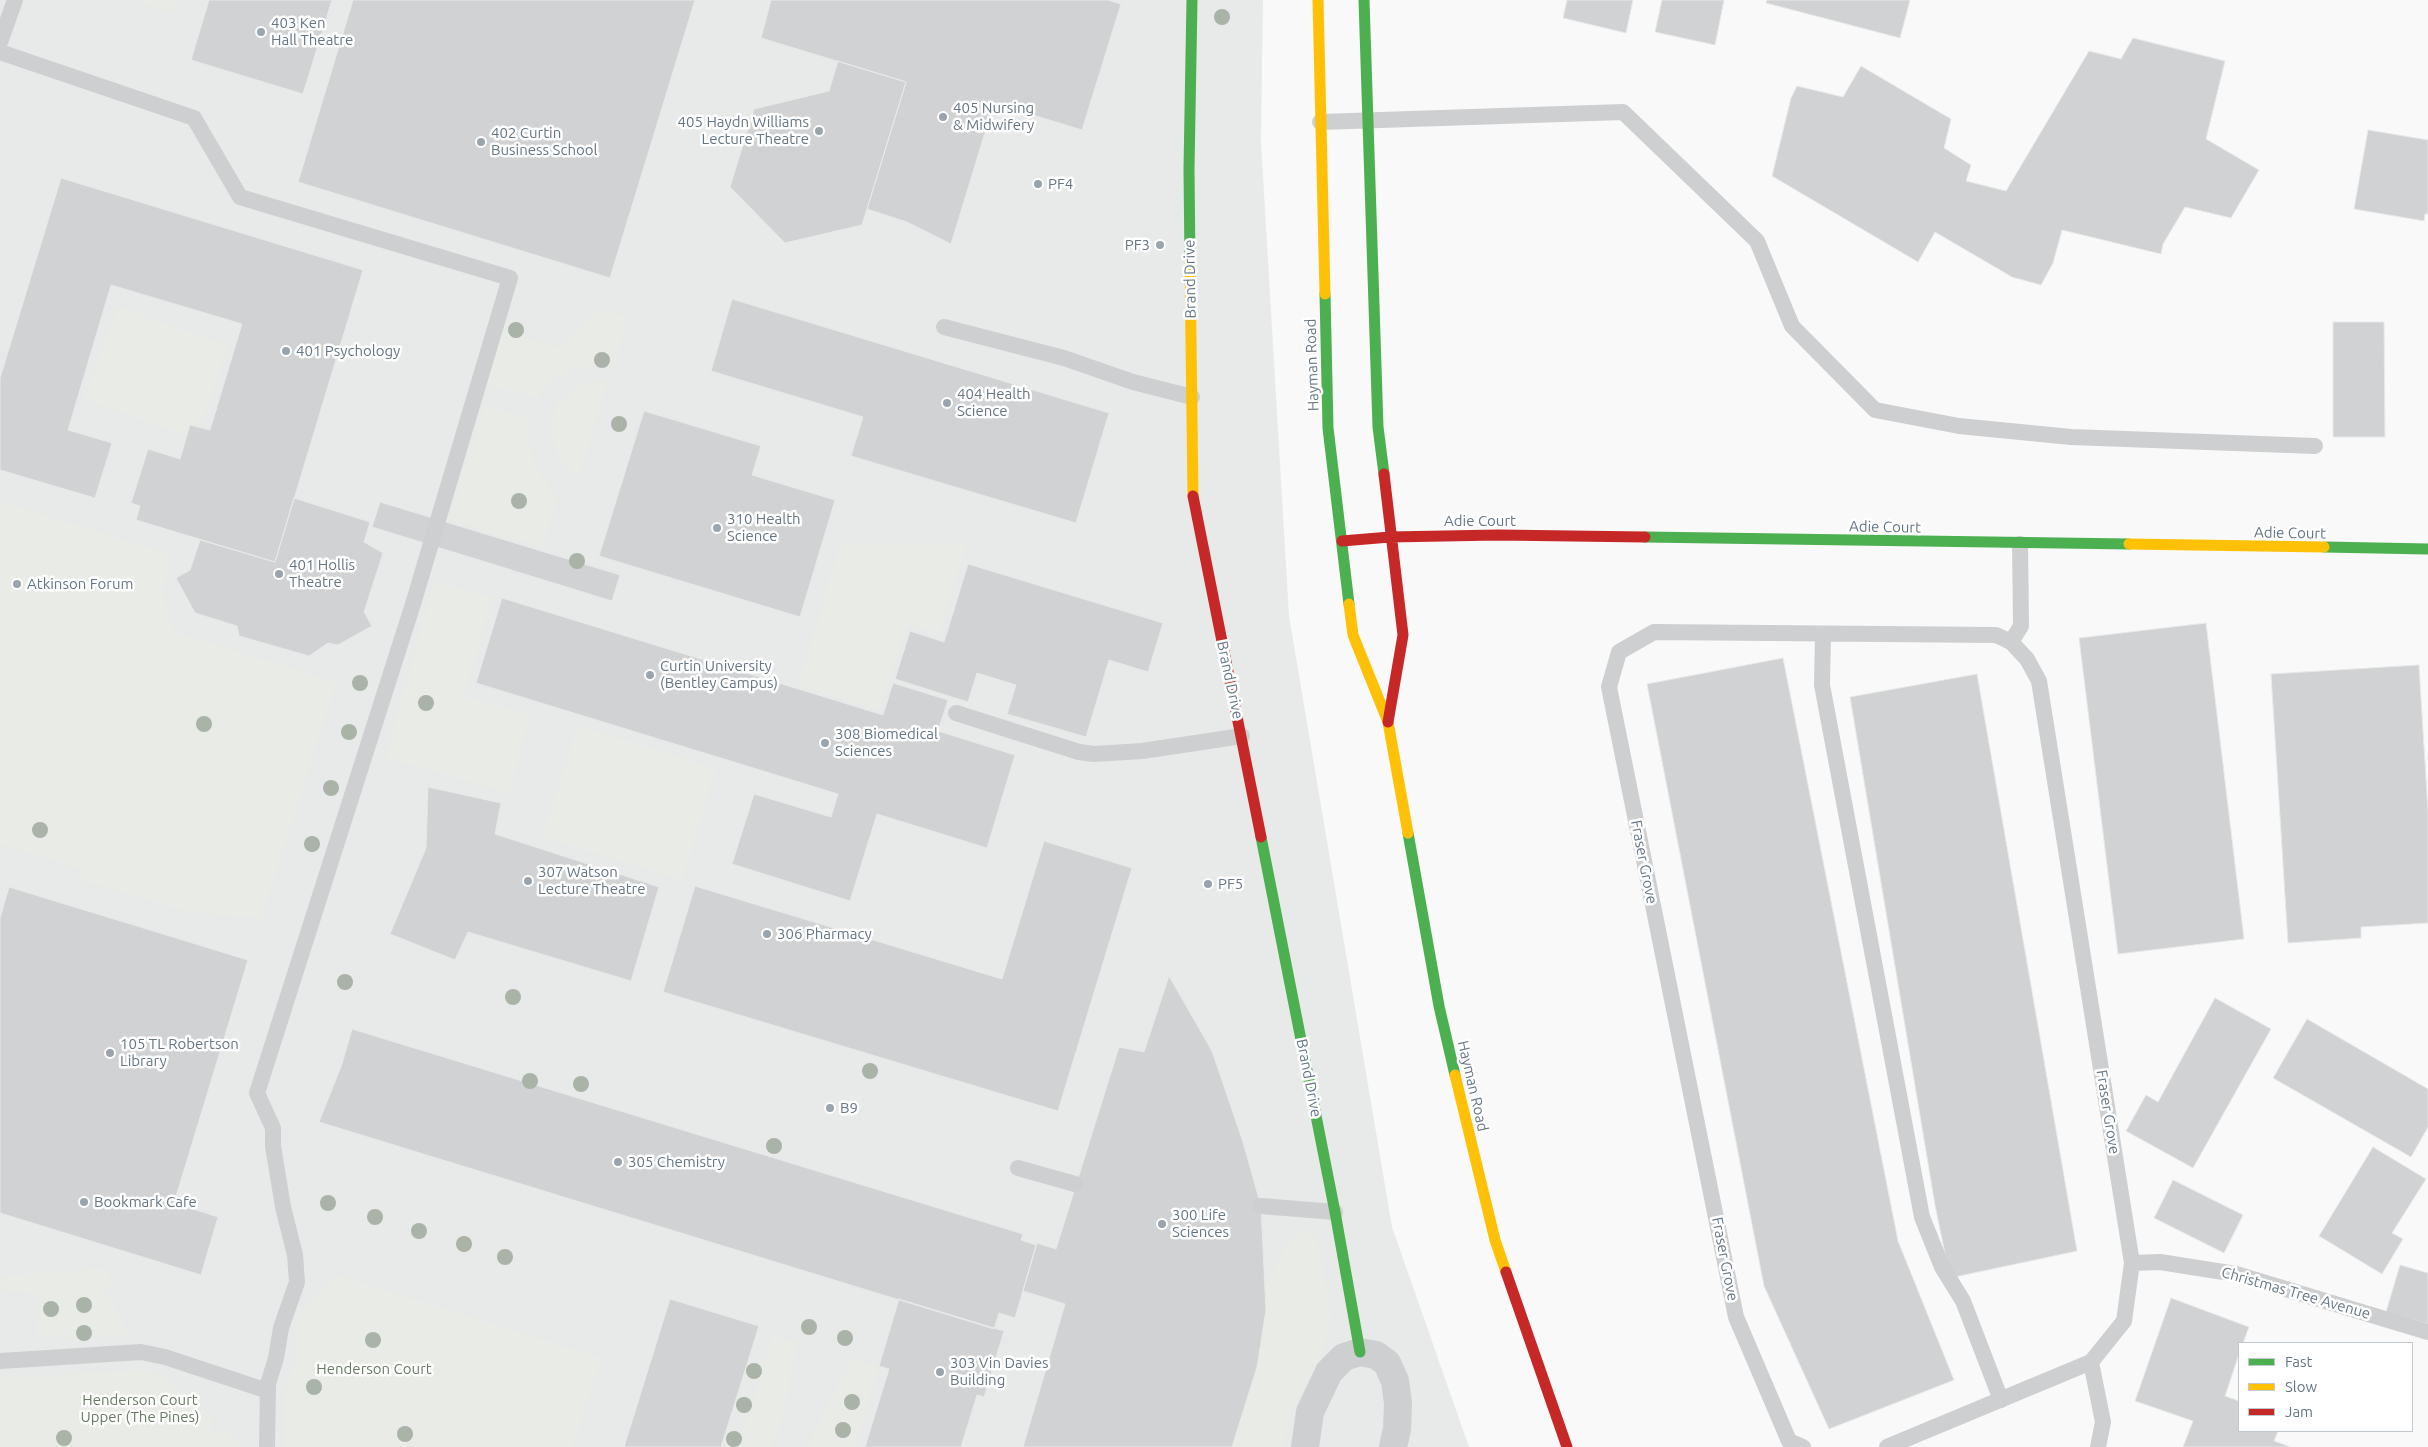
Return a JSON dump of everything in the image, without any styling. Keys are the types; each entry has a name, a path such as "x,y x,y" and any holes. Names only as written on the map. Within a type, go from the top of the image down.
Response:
{"street":[{"name":"Brand Drive","path":"1192,0 1188,169 1193,498 1242,736 1335,1212 1360,1352"},
{"name":"Hayman Road","path":"1318,0 1328,428 1353,635 1388,722 1439,1006 1495,1240 1566,1447"},
{"name":"Hayman Road","path":"1364,0 1378,427 1403,635 1388,722"},
{"name":"Adie Court","path":"1342,541 1390,536 1498,535 2428,549"},
{"path":"1305,1447 1310,1412 1329,1372 1344,1357 1360,1352 1376,1355 1387,1363 1394,1381 1398,1403 1397,1429 1393,1447"}],"lane":[{"path":"0,42 15,0"},
{"path":"0,52 194,118 240,197 510,278 410,613 257,1093 273,1128 273,1146 283,1207 295,1255 297,1282 281,1328 268,1391 267,1447"},
{"path":"1320,122 1623,112 1757,241 1792,326 1875,410 1960,426 2071,437 2315,446"},
{"path":"944,327 1064,358 1133,382 1192,397"},
{"path":"2011,642 2021,626 2020,544"},
{"name":"Fraser Grove","path":"1803,1447 1788,1441 1736,1317 1609,687 1618,652 1654,632 1996,635 2011,642 2027,659 2039,682 2132,1263 2124,1321 2091,1362 1887,1447"},
{"path":"1823,634 1822,685 1922,1217 1942,1267 1963,1301 2001,1400"},
{"path":"956,713 1079,752 1094,754 1142,751 1242,736"},
{"path":"1018,1168 1075,1184"},
{"path":"1261,1206 1335,1212"},
{"name":"Christmas Tree Avenue","path":"2132,1263 2160,1262 2236,1274 2428,1332"},
{"path":"0,1361 141,1352 165,1357 268,1391"},
{"path":"2091,1362 2103,1422 2098,1447"}],"shaded area":[{"name":"Curtin University (Bentley Campus)","path":"0,0 1263,0 1261,142 1289,616 1392,1227 1469,1447 0,1447"}],"green space":[{"path":"132,0 176,0 172,13"},
{"path":"117,306 228,346 196,439 84,399"},
{"path":"601,310 627,316 615,364 570,369 543,388 540,399 487,385 501,332 559,347"},
{"path":"608,381 579,479 559,461 551,427 557,402 579,384"},
{"path":"485,405 530,418 526,433 539,474 558,495 543,548 449,519"},
{"path":"0,501 172,555 162,589 174,632 337,682 261,919 192,913 81,880 83,870 0,844"},
{"path":"840,544 967,544 939,633 907,623 879,710 798,686"},
{"path":"434,581 492,597 465,696 531,715 509,793 385,758"},
{"path":"578,725 716,769 682,880 542,837"},
{"path":"1298,1231 1312,1232 1317,1237 1331,1316 1323,1353 1295,1404 1288,1423 1284,1447 1232,1447 1257,1367 1266,1310 1265,1284 1288,1242"},
{"path":"103,1268 114,1282 105,1289 130,1336 39,1338 37,1334 38,1295 0,1289 0,1279 3,1276"},
{"name":"Henderson Court","path":"338,1275 601,1358 573,1447 285,1447 284,1394 295,1362 296,1318"},
{"path":"773,1335 797,1343 784,1415 771,1447 739,1447"},
{"path":"852,1359 879,1368 855,1447 806,1447"},
{"name":"Henderson Court Upper (The Pines)","path":"151,1369 189,1395 213,1419 209,1435 225,1432 231,1435 242,1447 0,1447 0,1378"}],"building":[{"name":"403 Ken Hall Theatre","path":"209,0 332,0 303,94 191,60"},
{"name":"402 Curtin Business School","path":"353,0 695,0 610,278 298,182"},
{"name":"405 Nursing & Midwifery","path":"771,0 1108,0 1121,4 1082,130 994,103 951,244 907,222 867,209 906,82 761,38"},
{"path":"1567,0 1633,0 1626,33 1563,18"},
{"path":"1662,0 1724,0 1715,45 1655,32"},
{"path":"1767,0 1910,0 1900,38 1766,3"},
{"path":"2133,38 2225,61 2206,139 2259,170 2231,218 2185,207 2163,244 2161,254 2062,230 2053,263 2041,285 2012,277 1935,232 1918,262 1772,176 1791,98 1797,86 1843,97 1861,66 1951,119 1944,148 1971,165 1966,181 2006,191 2089,51 2121,59"},
{"name":"405 Haydn Williams Lecture Theatre","path":"838,61 906,82 862,225 785,243 730,187 754,109 829,91"},
{"path":"2368,130 2428,140 2428,214 2425,214 2424,221 2354,209"},
{"name":"401 Psychology","path":"61,178 363,270 275,562 136,520 140,506 131,503 148,449 180,459 190,425 210,430 242,324 111,285 68,430 112,443 95,498 0,470 0,378"},
{"name":"404 Health Science","path":"732,299 1109,413 1076,523 851,456 863,417 711,371"},
{"path":"2333,322 2384,322 2385,437 2333,437"},
{"name":"310 Health Science","path":"644,411 761,446 752,475 835,500 800,617 599,556"},
{"name":"401 Hollis Theatre","path":"294,498 370,522 364,542 383,553 364,612 372,626 338,645 328,643 309,656 239,636 237,626 195,613 176,578 190,570 200,540 275,562"},
{"path":"380,502 620,575 612,601 372,527"},
{"name":"308 Biomedical Sciences","path":"968,564 1163,623 1148,672 1109,660 1086,737 1007,714 1016,685 977,673 968,702 895,679 910,631 944,642"},
{"name":"308 Biomedical Sciences","path":"502,598 883,715 893,683 948,700 938,731 1015,755 987,848 877,814 850,901 732,864 754,794 831,817 838,794 476,683"},
{"path":"2206,623 2244,939 2118,954 2079,638"},
{"path":"1783,658 1898,1241 1954,1380 1829,1429 1764,1286 1647,684"},
{"path":"2419,665 2428,812 2428,923 2361,927 2361,938 2288,943 2271,674"},
{"path":"1977,674 2077,1251 1950,1278 1935,1205 1850,697"},
{"name":"307 Watson Lecture Theatre","path":"428,787 501,803 495,834 659,887 631,981 468,932 455,960 390,934 426,848"},
{"name":"306 Pharmacy","path":"1044,841 1132,868 1058,1111 663,992 695,886 1002,979"},
{"name":"105 TL Robertson Library","path":"9,887 248,960 174,1203 218,1217 201,1275 0,1213 0,918"},
{"name":"300 Life Sciences","path":"1169,976 1212,1051 1243,1142 1261,1206 1266,1310 1257,1367 1232,1447 1023,1447 1065,1304 1023,1291 1037,1243 1056,1249 1119,1047 1144,1052"},
{"path":"2215,998 2271,1029 2193,1168 2126,1131 2146,1095 2158,1102"},
{"path":"2307,1019 2428,1089 2428,1127 2411,1157 2273,1078"},
{"name":"305 Chemistry","path":"352,1029 1023,1234 1021,1240 1036,1245 1015,1318 999,1313 994,1329 319,1122 342,1064"},
{"path":"2373,1147 2426,1179 2392,1233 2403,1239 2382,1274 2319,1236"},
{"path":"2173,1180 2243,1215 2224,1253 2154,1218"},
{"path":"2400,1265 2428,1273 2428,1324 2386,1312"},
{"path":"2171,1298 2249,1327 2243,1342 2238,1342 2238,1357 2225,1396 2238,1401 2238,1432 2278,1432 2274,1441 2291,1447 2183,1447 2193,1421 2135,1401"},
{"path":"670,1299 759,1326 721,1447 624,1447"},
{"name":"303 Vin Davies Building","path":"899,1299 1004,1331 984,1397 977,1395 961,1447 865,1447 889,1369 879,1366"}],"traffic: fast":[{"path":"1190,262 1189,169 1192,0"},
{"path":"1364,0 1378,427 1384,474"},
{"path":"1325,294 1328,428 1349,604"},
{"path":"1645,537 2129,544"},
{"path":"2324,547 2428,549"},
{"path":"1408,833 1439,1006 1455,1075"},
{"path":"1261,837 1335,1212 1360,1352"}],"traffic: slow":[{"path":"1318,0 1325,294"},
{"path":"1190,262 1193,496"},
{"path":"2129,544 2324,547"},
{"path":"1349,604 1353,635 1388,722 1408,833"},
{"path":"1455,1075 1495,1240 1506,1272"}],"traffic: jam":[{"path":"1384,474 1403,635 1388,722"},
{"path":"1193,496 1261,837"},
{"path":"1342,541 1390,537 1498,535 1645,537"},
{"path":"1506,1272 1567,1447"}],"place":[{"name":"403 Ken Hall Theatre","path":"261,32"},
{"name":"405 Nursing & Midwifery","path":"943,117"},
{"name":"405 Haydn Williams Lecture Theatre","path":"819,131"},
{"name":"402 Curtin Business School","path":"481,142"},
{"name":"PF4","path":"1038,184"},
{"name":"PF3","path":"1160,245"},
{"name":"401 Psychology","path":"286,351"},
{"name":"404 Health Science","path":"947,403"},
{"name":"310 Health Science","path":"717,528"},
{"name":"401 Hollis Theatre","path":"279,574"},
{"name":"Atkinson Forum","path":"17,584"},
{"name":"Curtin University (Bentley Campus)","path":"650,675"},
{"name":"308 Biomedical Sciences","path":"825,743"},
{"name":"307 Watson Lecture Theatre","path":"528,881"},
{"name":"PF5","path":"1208,884"},
{"name":"306 Pharmacy","path":"767,934"},
{"name":"105 TL Robertson Library","path":"110,1053"},
{"name":"B9","path":"830,1108"},
{"name":"305 Chemistry","path":"618,1162"},
{"name":"Bookmark Cafe","path":"84,1202"},
{"name":"300 Life Sciences","path":"1162,1224"},
{"name":"303 Vin Davies Building","path":"940,1372"}]}
